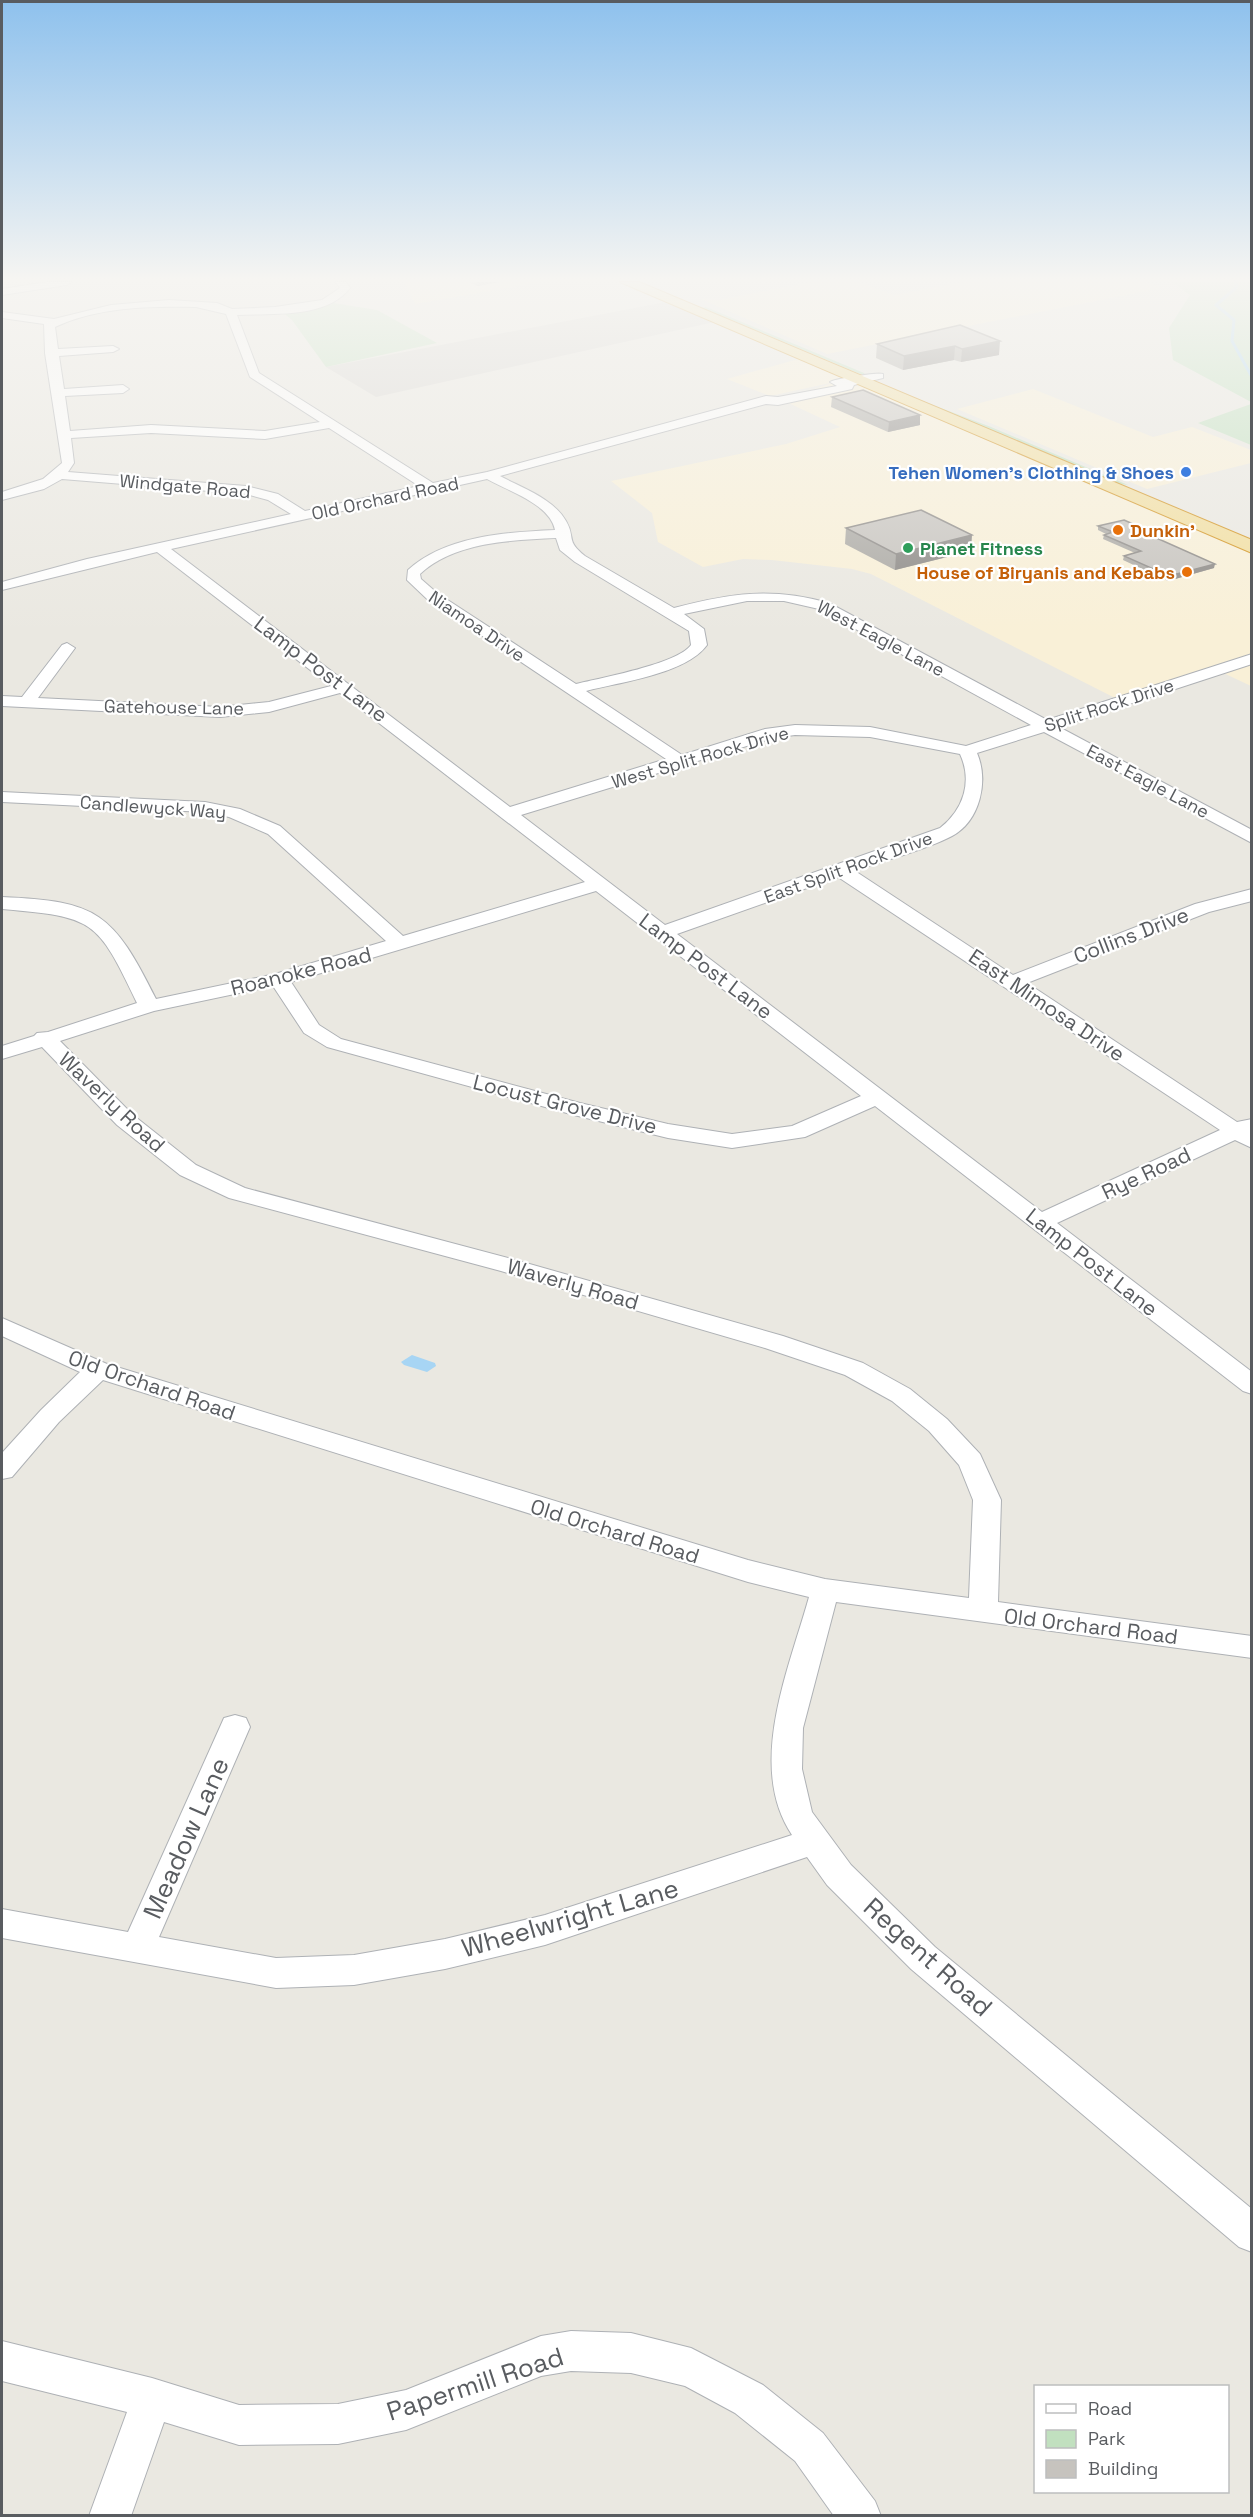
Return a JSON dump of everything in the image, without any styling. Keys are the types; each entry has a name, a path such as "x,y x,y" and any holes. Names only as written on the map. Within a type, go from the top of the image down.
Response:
{"highway":[{"path":"899,399 1251,547"},
{"path":"935,399 1251,533"},
{"path":"1102,483 1161,495"}],"street":[{"path":"2,496 46,483 62,475 68,463 58,399"},
{"path":"292,399 431,488"},
{"name":"Old Orchard Road","path":"2,586 55,570 489,475 766,400 786,399"},
{"path":"63,435 151,429 265,435 331,424"},
{"name":"Windgate Road","path":"62,475 252,491 276,498 302,515"},
{"path":"489,475 546,506 560,522 565,547 580,560 696,629 699,645 693,653 668,665 573,690"},
{"name":"Niamoa Drive","path":"562,534 506,538 442,553 428,559 413,573 414,580 426,592 680,761"},
{"name":"Lamp Post Lane","path":"160,547 1251,1385"},
{"name":"West Eagle Lane","path":"672,613 739,596 760,594 803,599 824,606 1044,725"},
{"path":"27,702 66,648"},
{"name":"Split Rock Drive","path":"967,751 1251,659"},
{"name":"Gatehouse Lane","path":"2,701 220,712 269,707 345,687"},
{"name":"East Eagle Lane","path":"1044,725 1251,838"},
{"name":"West Split Rock Drive","path":"508,813 771,733 800,730 870,734 937,742 967,751"},
{"name":"East Split Rock Drive","path":"662,933 946,832 959,824 969,809 974,763 967,751"},
{"name":"Candlewyck Way","path":"2,797 205,807 256,821 274,830 401,944"},
{"name":"East Mimosa Drive","path":"842,870 1246,1132"},
{"name":"Roanoke Road","path":"2,1053 44,1037 149,1006 279,979 599,884"},
{"name":"Collins Drive","path":"1012,982 1202,908 1251,895"},
{"path":"2,903 49,906 94,919 108,931 120,947 149,1006"},
{"name":"Locust Grove Drive","path":"279,979 311,1029 334,1043 668,1131 732,1141 759,1139 797,1132 878,1097"},
{"name":"Waverly Road","path":"44,1037 125,1120 188,1170 237,1193 510,1266 774,1342 854,1369 901,1395 938,1425 971,1461 987,1500 983,1612"},
{"name":"Rye Road","path":"1041,1222 1246,1132"},
{"name":"Old Orchard Road","path":"2,1326 98,1370 737,1568 825,1590 1251,1647"},
{"path":"2,1470 50,1416 98,1370"},
{"name":"Regent Road","path":"825,1590 788,1728 786,1770 797,1816 839,1875 923,1958 1251,2234"},
{"name":"Meadow Lane","path":"137,1950 235,1727"},
{"name":"Wheelwright Lane","path":"2,1924 137,1950 276,1973 354,1970 445,1954 546,1930 633,1899 723,1873 814,1841"},
{"name":"Papermill Road","path":"2,2361 152,2398 240,2425 338,2424 406,2410 541,2356 571,2351 630,2353 691,2368 749,2399 809,2447 860,2516"},
{"path":"110,2516 152,2398"}],"shaded area":[{"path":"905,399 1251,547 1251,686 1217,670 1121,701 871,574 852,569 772,560 743,559 703,567 658,542 652,513 611,481 786,444 840,427 782,400"},
{"path":"993,399 1059,399 1153,437 1192,427 1251,450 1251,463 1147,489 957,409"}],"green space":[{"path":"914,399 991,427 1128,485 1107,482"},
{"path":"1251,404 1251,445 1198,423"}],"water":[{"path":"412,1355 435,1363 436,1366 427,1372 401,1362"}],"building":[{"path":"838,399 885,399 920,415 889,422"},
{"path":"921,510 972,535 896,554 846,528"},
{"path":"1124,520 1158,535 1152,536 1215,564 1169,576 1124,556 1141,551 1104,535 1113,532 1098,526"}],"place":[{"name":"Tehen Women's Clothing & Shoes","path":"1186,472"},
{"name":"Dunkin'","path":"1118,530"},
{"name":"Planet Fitness","path":"908,548"},
{"name":"House of Biryanis and Kebabs","path":"1187,572"}]}
